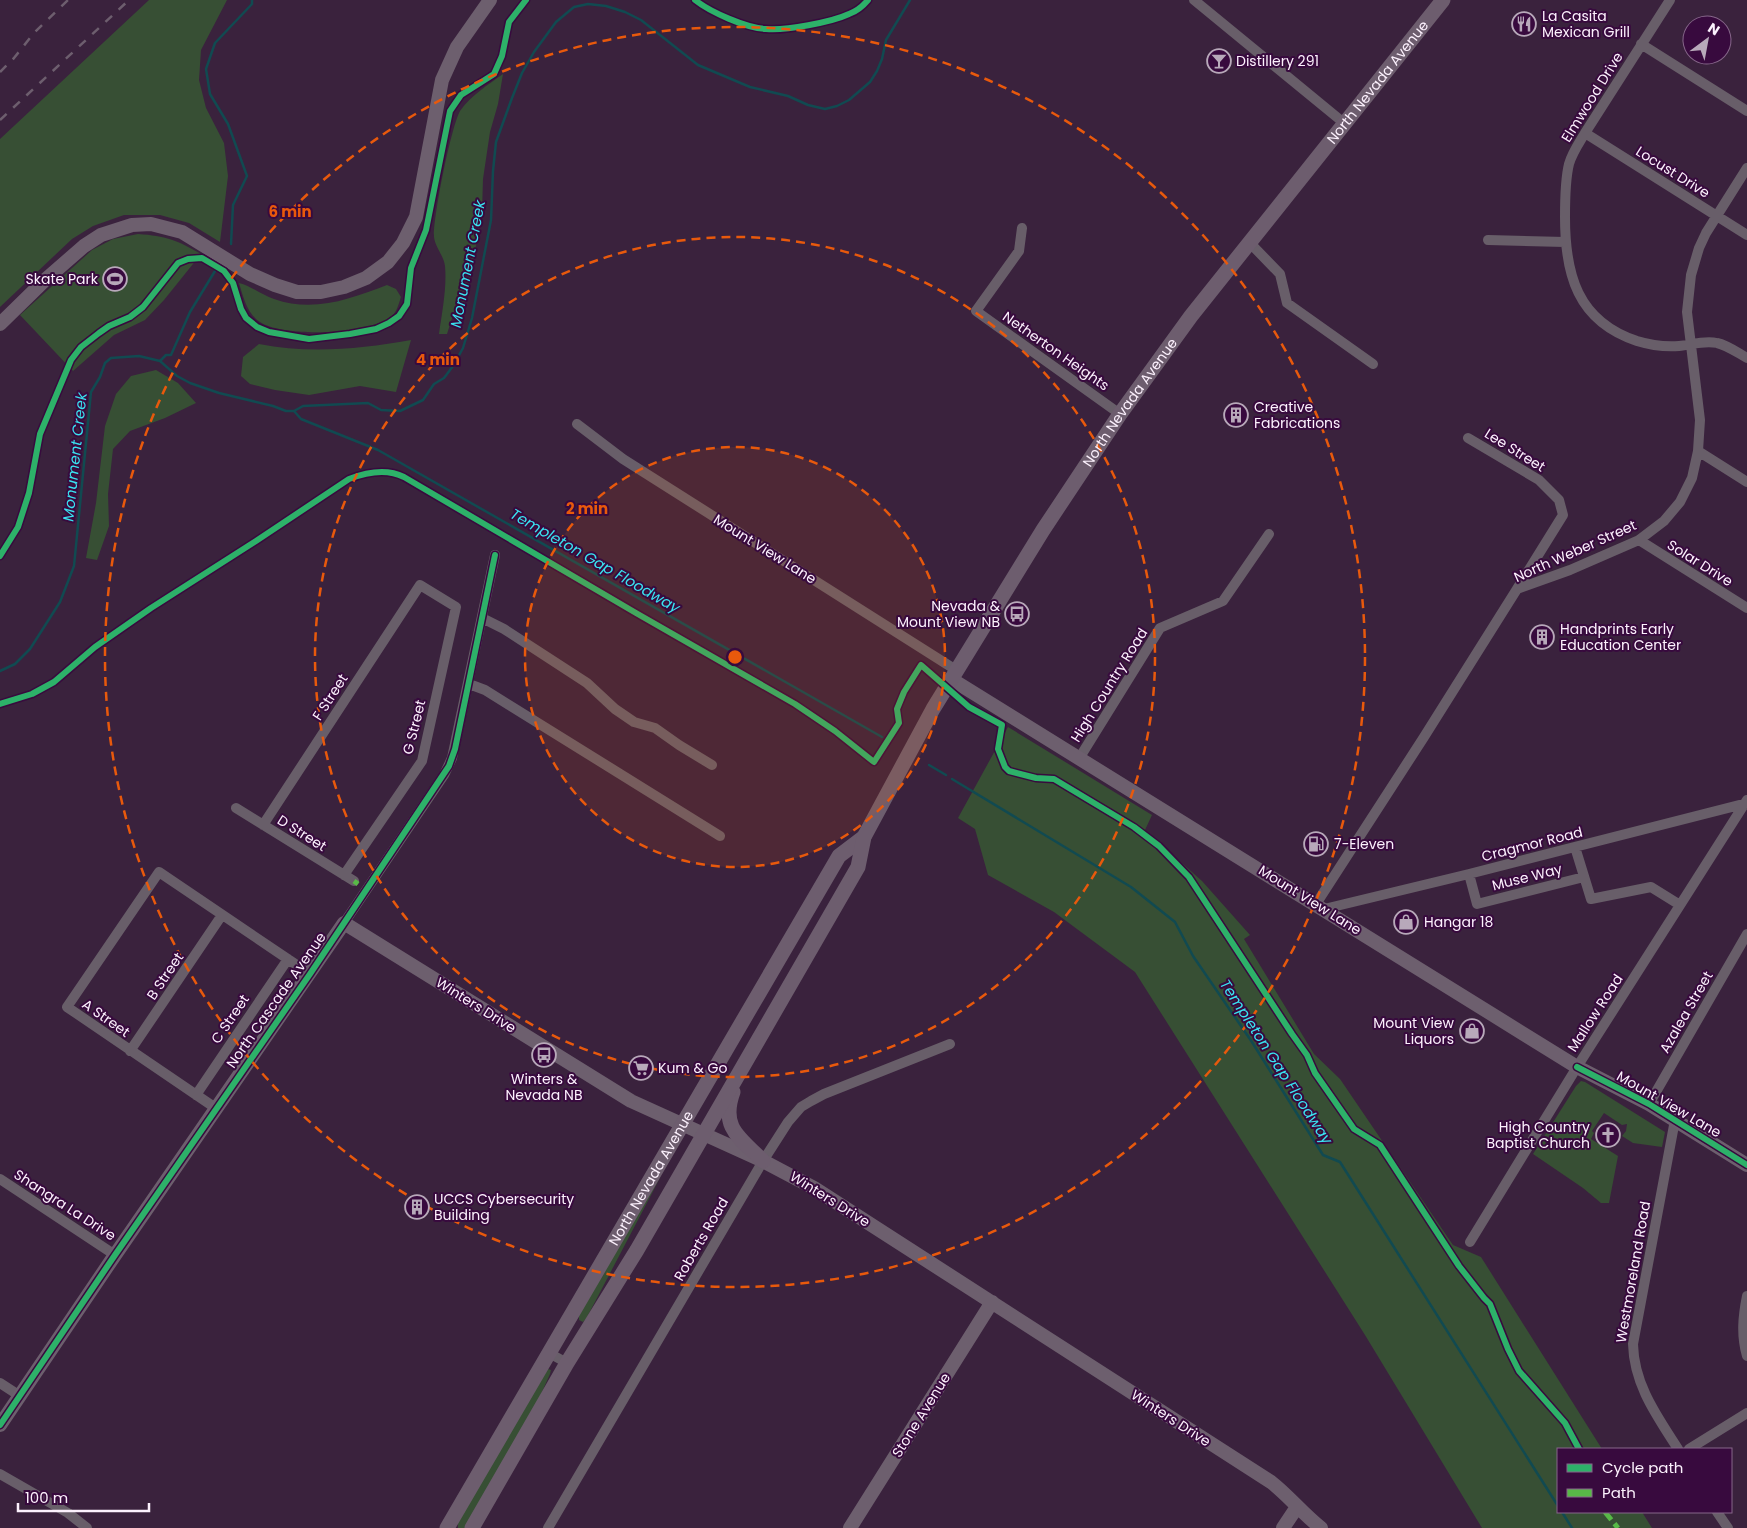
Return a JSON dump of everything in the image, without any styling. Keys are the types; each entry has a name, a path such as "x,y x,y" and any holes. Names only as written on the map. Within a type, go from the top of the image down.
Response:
{"main road":[{"name":"North Nevada Avenue","path":"472,1528 567,1363 637,1250 702,1134 858,867 864,836 954,675 1043,530 1120,414 1191,316 1443,0"},
{"name":"North Nevada Avenue","path":"448,1528 839,856 864,836"},
{"path":"742,1066 730,1099 729,1122 738,1136 764,1161"}],"street":[{"path":"0,324 45,280 84,246 100,235 132,225 151,224 182,232 250,274 297,292 321,292 344,287 366,278 393,256 403,243 416,217 442,80 457,47 490,0"},
{"path":"1194,0 1344,123"},
{"name":"Elmwood Drive","path":"1670,0 1585,133 1574,151 1569,164 1565,208 1565,242 1569,270 1576,288 1592,313 1606,326 1622,335 1656,346 1679,346 1716,342 1747,358"},
{"path":"1641,44 1747,111"},
{"name":"Locust Drive","path":"1585,133 1747,235"},
{"name":"North Weber Street","path":"1320,906 1517,589 1570,570 1639,540 1664,521 1680,502 1692,478 1698,451 1700,420 1687,312 1691,275 1699,248 1747,168"},
{"name":"Netherton Heights","path":"1022,228 1019,250 976,311 1120,414"},
{"path":"1488,240 1565,242"},
{"path":"1250,242 1280,274 1287,304 1373,364"},
{"name":"Mount View Lane","path":"577,424 623,459 1080,757 1577,1067 1649,1104 1747,1165"},
{"name":"Lee Street","path":"1468,438 1539,480 1559,500 1563,515 1517,589"},
{"path":"1698,451 1747,482"},
{"name":"High Country Road","path":"1080,757 1160,628 1223,601 1269,534"},
{"name":"Solar Drive","path":"1639,540 1747,608"},
{"name":"North Cascade Avenue","path":"0,1426 115,1255 344,923 360,885 449,766 455,749 495,555"},
{"name":"F Street","path":"264,825 420,585"},
{"name":"G Street","path":"344,875 422,761 456,608 420,585"},
{"path":"482,618 504,629 587,683 615,709 634,722 655,728 712,765"},
{"path":"469,684 485,690 720,836"},
{"name":"Cragmor Road","path":"1320,906 1469,874 1746,802"},
{"name":"Mallow Road","path":"1470,1242 1577,1067 1746,802"},
{"name":"D Street","path":"236,808 360,885"},
{"name":"Muse Way","path":"1576,847 1591,900 1651,887 1680,905"},
{"name":"A Street","path":"217,1108 67,1007 159,872 222,915"},
{"name":"Muse Way","path":"1469,874 1477,904 1584,877"},
{"path":"222,915 310,974"},
{"name":"B Street","path":"130,1051 222,915"},
{"name":"Winters Drive","path":"344,923 617,1093 654,1113 764,1161 814,1188 1270,1482 1285,1493 1297,1507 1321,1528"},
{"name":"Azalea Street","path":"1649,1104 1747,934"},
{"name":"C Street","path":"196,1095 288,959"},
{"name":"Roberts Road","path":"548,1528 788,1122 802,1107 824,1094 950,1044"},
{"name":"Westmoreland Road","path":"1675,1120 1636,1324 1633,1349 1634,1364 1640,1385 1677,1448"},
{"name":"Shangra La Drive","path":"0,1179 115,1255"},
{"path":"1747,1296 1743,1317 1743,1334 1747,1356"},
{"name":"Stone Avenue","path":"850,1528 992,1302"},
{"path":"549,1353 567,1363"},
{"path":"0,1383 20,1396"},
{"path":"1691,1448 1747,1412"},
{"path":"0,1474 68,1513 87,1528"},
{"path":"1283,1528 1297,1507"},
{"path":"1718,1513 1728,1528"}],"green space":[{"path":"149,0 227,0 201,50 199,80 206,108 224,143 228,176 220,242 189,223 160,215 124,215 93,226 72,239 0,307 0,139"},
{"path":"503,74 498,104 490,132 483,179 482,212 466,301 453,315 447,334 439,334 444,300 445,274 444,262 434,237 434,227 443,173 452,135 456,120 464,105"},
{"path":"138,234 171,240 201,254 164,300 145,320 114,335 73,371 20,315 92,250 113,239"},
{"path":"239,283 274,299 303,305 346,299 387,285 396,289 401,297 393,315 382,322 348,330 307,332 272,327 260,322 246,304"},
{"path":"411,340 396,392 360,386 309,395 250,384 241,376 243,357 259,344 316,350 373,346"},
{"path":"156,370 178,383 196,403 165,418 130,431 113,449 108,494 109,526 97,560 86,558 96,503 105,426 116,394 131,376"},
{"path":"1008,727 1152,815 1145,830 1202,881 1250,935 1244,939 1314,1054 1340,1079 1453,1245 1481,1257 1601,1448 1557,1448 1557,1513 1643,1513 1652,1528 1482,1528 1365,1335 1135,972 1054,912 988,875 975,829 958,818"},
{"path":"1581,1081 1665,1132 1662,1147 1633,1143 1622,1136 1626,1131 1627,1124 1622,1125 1604,1113 1592,1131 1594,1133 1591,1139 1618,1156 1609,1203 1601,1203 1583,1188 1533,1154"},
{"path":"661,1176 586,1319 583,1322 579,1320 579,1312"},
{"path":"548,1369 551,1370 550,1374 529,1421 466,1528 458,1528 458,1520"}],"waterway":[{"path":"231,244 233,205 247,176 228,124 210,94 206,69 215,43 252,4 252,0"},
{"name":"Monument Creek","path":"0,671 15,664 30,649 60,602 74,566 91,392 100,377 105,363 111,358 139,356 160,361 177,376 190,383 286,411 294,411 303,406 368,403 381,410 400,411 423,400 434,384 444,378 463,348 472,318 491,220 496,142 522,73 534,52 556,22 574,7 588,4 606,6 625,12 641,20 698,65 750,87 788,96 808,105 825,109 849,100 870,82 882,59 886,40 910,0"},
{"path":"160,361 166,355 171,355 190,312 215,271"},
{"name":"Templeton Gap Floodway","path":"294,411 301,419 378,450 882,737"},
{"name":"Templeton Gap Floodway","path":"929,765 946,775"},
{"name":"Templeton Gap Floodway","path":"952,779 1131,887 1175,922 1193,956 1252,1042 1323,1155 1340,1162 1557,1504"},
{"name":"Templeton Gap Floodway","path":"1563,1513 1572,1528"}],"railway":[{"path":"0,72 34,33 68,0"},
{"path":"0,120 129,0"}],"marked path":[{"path":"354,881 358,884"},
{"path":"1606,1513 1618,1528"}],"cycle path":[{"path":"0,556 18,527 29,493 40,434 71,360 81,347 99,333 109,326 130,317 143,307 178,263 188,259 202,258 224,271 233,283 241,309 246,318 257,327 269,332 309,339 350,334 376,329 399,316 407,304 411,268 426,230 450,111 461,95 494,74 502,56 509,22 526,0"},
{"path":"695,0 729,19 749,26 766,29 785,29 832,20 852,13 868,0"},
{"path":"0,704 32,694 54,682 95,647 151,608 349,479 376,472 397,474 404,477 795,704 835,731 874,762 899,723 897,709 904,692 921,665 969,707 1002,725 998,749 1005,767 1009,771 1036,778 1054,779 1134,827 1159,846 1189,877 1307,1055 1315,1073 1354,1129 1380,1145 1459,1266 1490,1304 1519,1371 1565,1423 1578,1448"},
{"path":"0,1425 115,1255 310,974 449,766 455,749 495,555"},
{"path":"1577,1067 1649,1104 1747,1165"}],"place":[{"name":"La Casita Mexican Grill","path":"1524,24"},
{"name":"Distillery 291","path":"1219,61"},
{"name":"Skate Park","path":"115,279"},
{"name":"Creative Fabrications","path":"1236,415"},
{"name":"Nevada & Mount View NB","path":"1017,614"},
{"name":"Handprints Early Education Center","path":"1542,637"},
{"name":"7-Eleven","path":"1316,844"},
{"name":"Hangar 18","path":"1406,922"},
{"name":"Mount View Liquors","path":"1472,1031"},
{"name":"Winters & Nevada NB","path":"544,1055"},
{"name":"Kum & Go","path":"641,1068"},
{"name":"High Country Baptist Church","path":"1608,1135"},
{"name":"UCCS Cybersecurity Building","path":"417,1207"}]}
